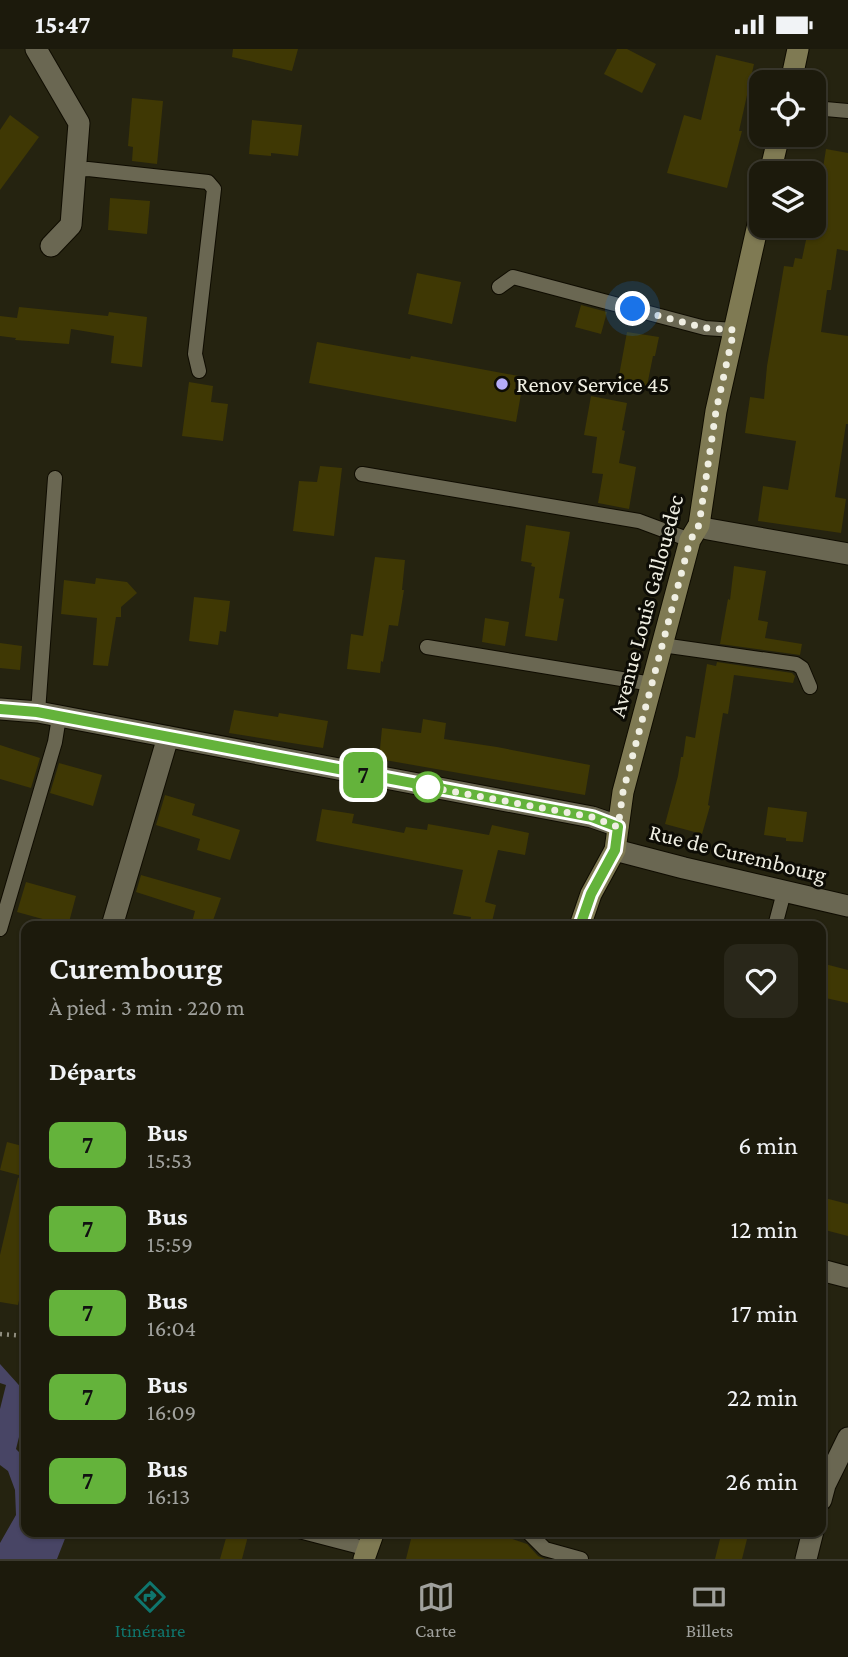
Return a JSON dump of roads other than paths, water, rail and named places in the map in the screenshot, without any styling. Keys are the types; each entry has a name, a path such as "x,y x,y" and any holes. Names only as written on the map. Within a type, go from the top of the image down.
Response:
{"main road":[{"path":"794,70 798,49"},
{"name":"Avenue Louis Gallouedec","path":"582,921 591,894 615,850 623,792 695,533 716,411 755,238"}],"street":[{"path":"36,49 79,123 71,225 51,246"},
{"path":"695,533 708,530 848,554"},
{"name":"Rue de Curembourg","path":"0,709 37,712 592,817 618,827"},
{"path":"113,921 168,737"},
{"name":"Rue de Curembourg","path":"615,850 848,907"},
{"path":"826,1271 848,1277"},
{"path":"826,1483 848,1438"},
{"path":"806,1559 812,1537"}],"lane":[{"path":"826,109 848,111"},
{"path":"75,170 88,169 208,182 214,189 195,354 199,371"},
{"path":"499,287 513,277 705,328 734,330"},
{"path":"362,474 695,533"},
{"path":"37,712 55,478"},
{"path":"662,645 796,664 803,668 810,687"},
{"path":"427,647 652,684"},
{"path":"0,929 55,742 59,717"},
{"path":"776,921 783,893"},
{"path":"325,1537 368,1547"},
{"path":"533,1537 545,1549 581,1559"}],"place":[{"name":"Renov Service 45","path":"502,384"}]}
